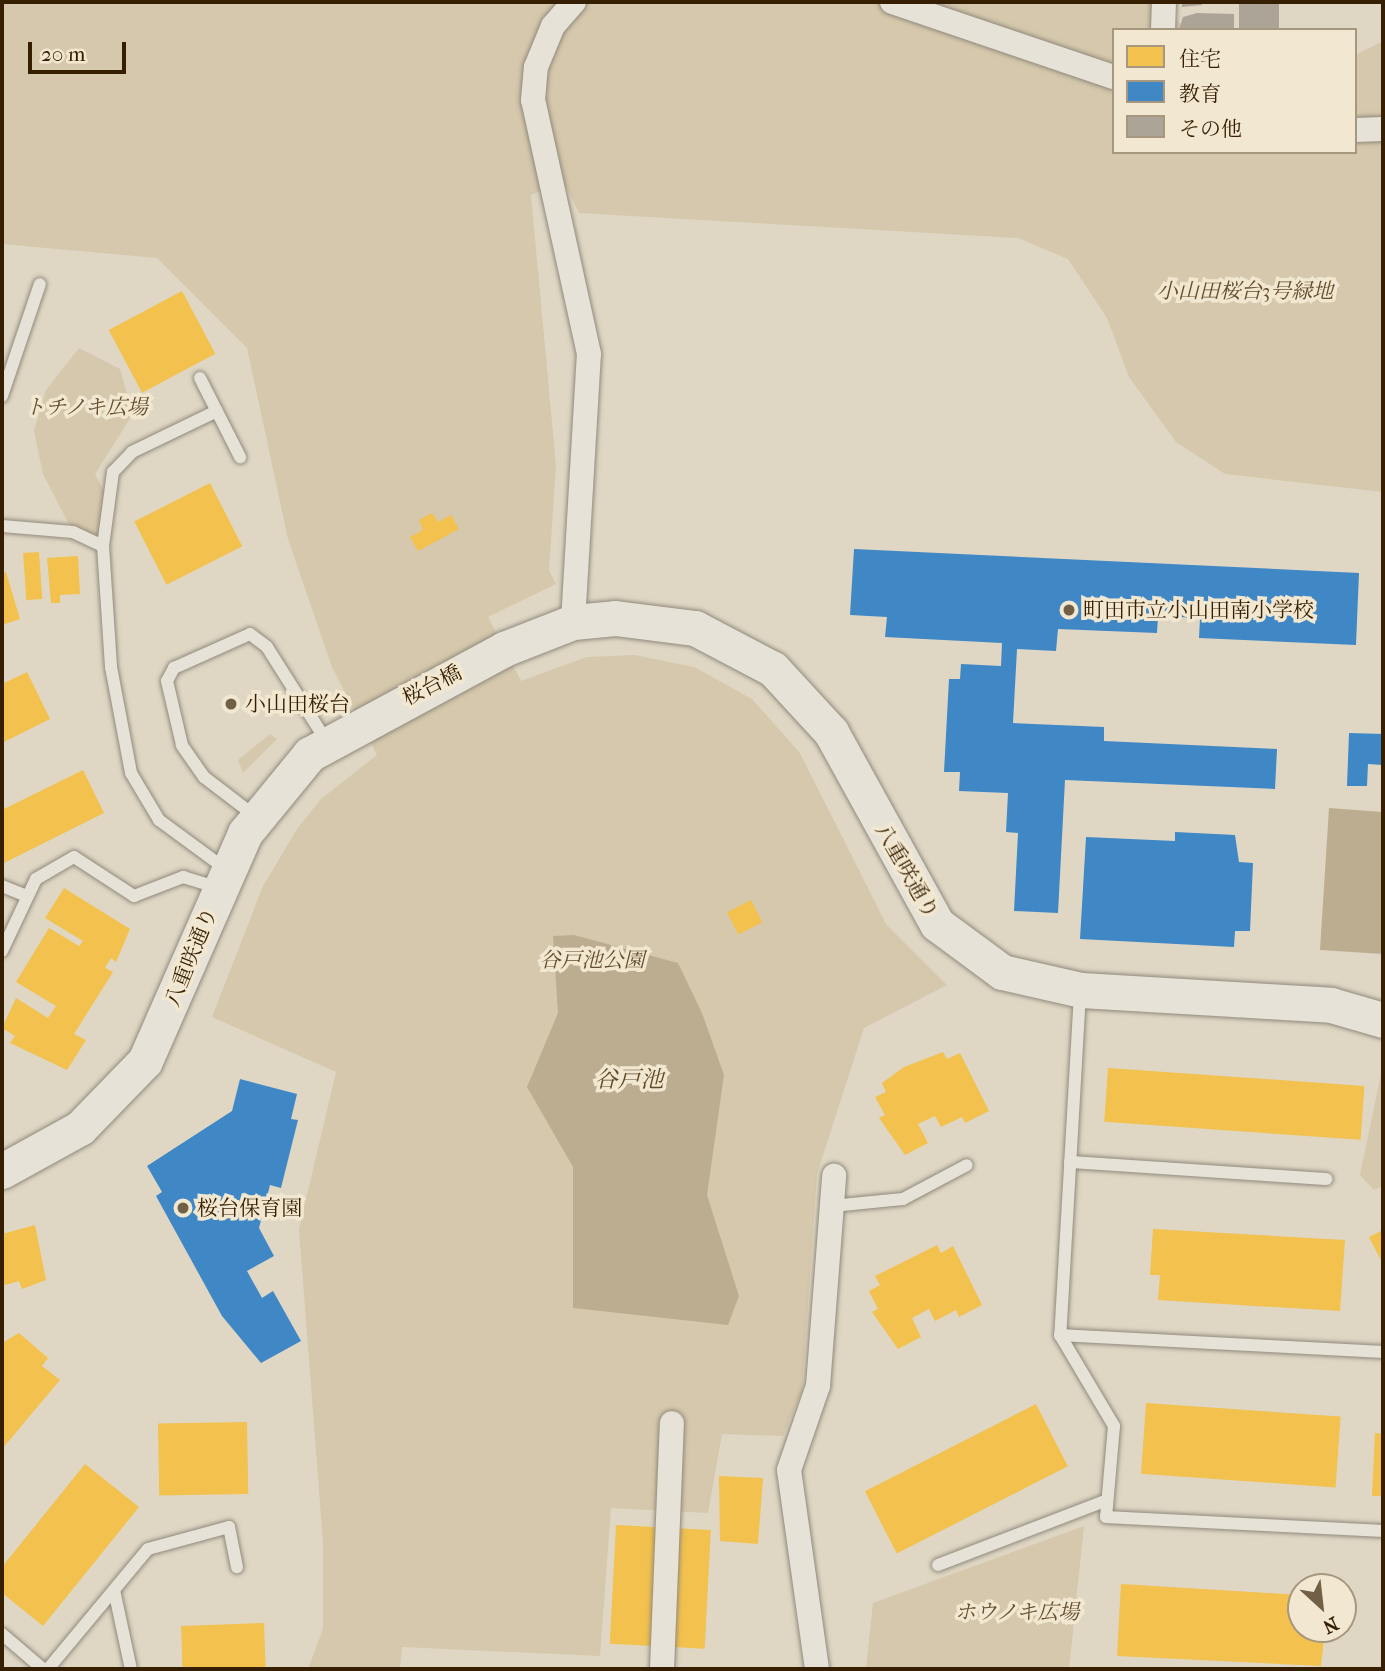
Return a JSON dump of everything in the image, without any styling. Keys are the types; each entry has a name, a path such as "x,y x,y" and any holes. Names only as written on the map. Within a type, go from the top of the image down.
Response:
{"street":[{"path":"573,2 553,26 536,67 533,100 589,354 573,622"},
{"path":"892,2 1112,76"},
{"path":"1163,28 1164,2"},
{"path":"1357,130 1383,129"},
{"name":"八重咲通り","path":"504,649 573,622 615,618 695,628 773,669 831,732 915,894 956,944 1002,972 1081,989 1251,997 1331,1005 1383,1020"},
{"name":"桜台橋","path":"360,722 504,649"},
{"name":"八重咲通り","path":"2,1171 80,1128 145,1061 223,879 255,816 327,742 360,722"},
{"path":"817,1669 789,1470 818,1386 834,1176"},
{"path":"662,1663 671,1423"}],"lane":[{"path":"2,396 40,284"},
{"path":"200,379 240,457"},
{"path":"217,411 132,452 113,472 103,545 111,667 131,773 159,820 223,879"},
{"path":"2,526 73,532 103,545"},
{"path":"255,816 204,778 182,745 167,681 174,668 250,634 267,647 327,742"},
{"path":"2,951 36,878 74,857 134,896 183,877 223,879"},
{"path":"2,886 27,896"},
{"path":"1081,989 1060,1335 1114,1426 1106,1517 1383,1531"},
{"path":"1070,1162 1326,1179"},
{"path":"832,1206 903,1199 967,1165"},
{"path":"1060,1335 1383,1352"},
{"path":"938,1565 1107,1500"},
{"path":"2,1634 46,1669 148,1549 229,1527 237,1567"},
{"path":"114,1590 131,1669"}],"green space":[{"path":"2,2 1147,2 1188,28 1112,28 1112,154 1357,154 1357,54 1383,41 1383,492 1225,474 1176,442 1129,377 1107,318 1068,259 1018,238 579,213 564,182 531,195 556,466 549,570 556,584 488,617 521,681 587,657 635,655 694,667 752,699 800,753 886,924 947,985 864,1028 817,1174 802,1391 783,1436 722,1434 708,1513 611,1508 600,1656 402,1647 400,1669 308,1669 323,1629 323,1542 299,1229 336,1072 212,1017 263,886 297,829 321,799 377,755 332,667 288,539 247,348 157,258 2,244"},
{"name":"トチノキ広場","path":"79,348 120,369 133,414 95,474 111,504 103,546 73,532 43,474 34,431 46,390"},
{"path":"270,734 277,739 243,773 238,760"},
{"path":"1383,1064 1383,1186 1374,1190 1360,1175"},
{"name":"ホウノキ広場","path":"1084,1526 1069,1669 866,1669 873,1603"}],"water":[{"path":"1329,808 1383,812 1383,954 1320,950"},
{"name":"谷戸池","path":"574,935 678,963 702,1013 724,1075 707,1195 739,1296 728,1325 573,1308 573,1167 527,1087 558,1013 553,936"}],"building: 住宅":[{"path":"182,291 215,354 142,393 109,330"},
{"path":"210,483 242,546 166,585 134,522"},
{"path":"432,513 438,522 451,515 459,529 418,551 410,537 423,530 419,520"},
{"path":"39,552 42,599 26,600 23,553"},
{"path":"78,556 80,594 60,595 60,603 51,603 47,558"},
{"path":"6,572 20,619 2,625 2,573"},
{"path":"27,672 50,719 2,743 2,684"},
{"path":"83,770 104,813 2,864 2,810"},
{"path":"64,888 130,929 116,962 111,958 105,968 113,972 74,1034 86,1040 67,1070 10,1043 15,1036 2,1028 16,998 48,1018 56,1006 16,982 49,928 79,946 83,941 45,918"},
{"path":"751,900 762,922 738,935 727,912"},
{"path":"943,1052 947,1059 960,1053 989,1111 965,1123 962,1117 941,1127 935,1116 918,1124 928,1143 905,1155 879,1118 885,1115 875,1097 886,1092 882,1083 904,1067"},
{"path":"1108,1068 1364,1086 1361,1140 1104,1122"},
{"path":"35,1225 46,1280 22,1289 19,1281 2,1286 2,1234"},
{"path":"1153,1229 1345,1240 1340,1311 1158,1300 1160,1275 1150,1275"},
{"path":"1383,1230 1383,1264 1369,1237"},
{"path":"937,1245 941,1253 953,1246 982,1305 959,1317 956,1310 935,1321 929,1309 912,1318 921,1337 898,1349 872,1312 878,1309 869,1291 880,1285 875,1276"},
{"path":"19,1333 48,1358 42,1366 60,1380 2,1449 2,1343"},
{"path":"1146,1403 1341,1417 1336,1487 1141,1474"},
{"path":"1036,1404 1068,1466 897,1554 865,1491"},
{"path":"247,1422 248,1494 159,1496 158,1424"},
{"path":"1375,1433 1383,1434 1383,1496 1372,1496"},
{"path":"85,1464 139,1507 43,1626 2,1593 2,1567"},
{"path":"719,1476 763,1478 758,1544 720,1541"},
{"path":"616,1525 711,1530 705,1649 610,1644"},
{"path":"1121,1584 1287,1594 1287,1643 1323,1643 1321,1666 1117,1656"},
{"path":"264,1623 266,1669 183,1669 181,1626"}],"building: 教育":[{"path":"854,549 1359,573 1356,645 1199,638 1200,618 1158,616 1157,633 1058,629 1056,651 1017,649 1013,723 1104,727 1104,741 1277,749 1275,789 1065,780 1058,913 1014,911 1018,833 1006,832 1008,793 959,791 960,772 944,772 949,679 960,679 961,664 1001,666 1002,643 885,637 887,617 850,615"},
{"path":"1349,733 1383,734 1383,765 1368,764 1367,786 1347,786"},
{"path":"1175,832 1235,835 1239,862 1253,863 1250,931 1235,931 1234,947 1080,939 1086,837 1175,841"},
{"path":"240,1079 297,1094 291,1119 298,1120 281,1188 270,1185 259,1228 274,1256 247,1271 262,1298 273,1291 301,1341 261,1363 222,1316 156,1196 162,1192 147,1166 232,1111"}],"building: その他":[{"path":"1182,2 1202,2 1202,5 1182,7"},
{"path":"1239,2 1279,2 1279,28 1239,28"},
{"path":"1197,13 1234,14 1234,28 1180,28 1183,17"}],"place":[{"name":"町田市立小山田南小学校","path":"1069,610"},
{"name":"小山田桜台","path":"231,704"},
{"name":"桜台保育園","path":"183,1208"}],"park label":[{"name":"小山田桜台3号緑地","path":"1245,291"},
{"name":"谷戸池公園","path":"592,960"}]}
